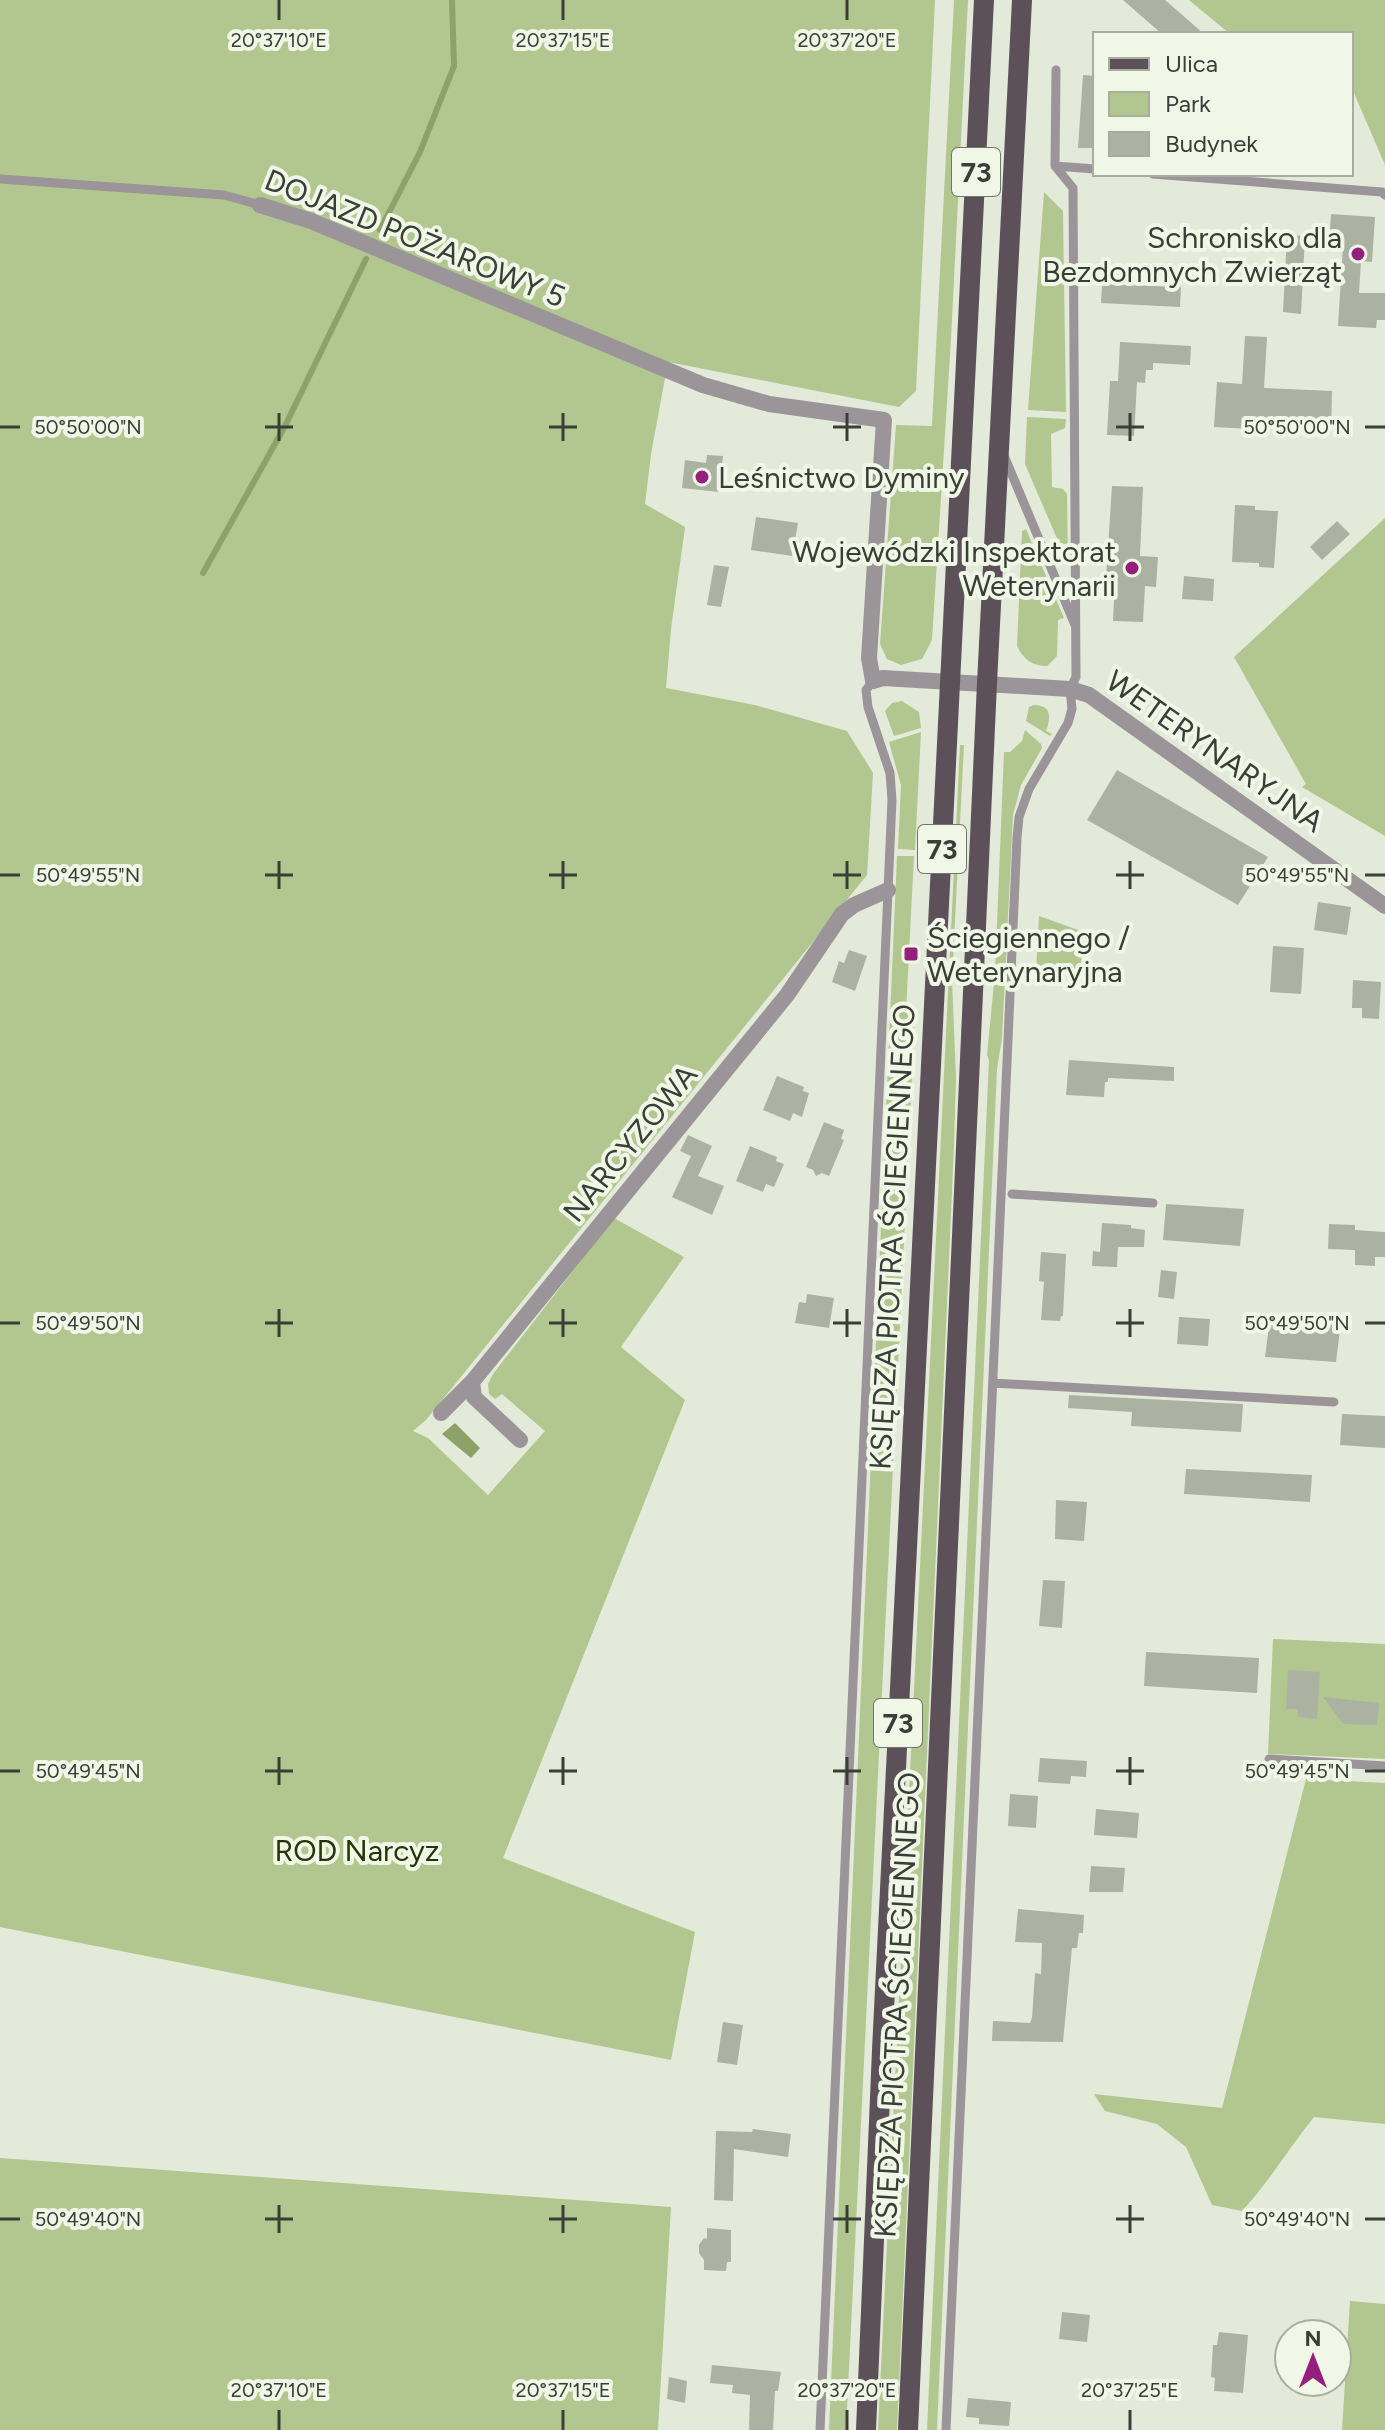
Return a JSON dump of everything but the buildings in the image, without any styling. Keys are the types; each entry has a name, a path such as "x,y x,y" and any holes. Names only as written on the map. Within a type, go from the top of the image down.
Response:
{"main road":[{"name":"KSIĘDZA PIOTRA ŚCIEGIENNEGO","path":"866,2430 881,2065 984,0"},
{"name":"KSIĘDZA PIOTRA ŚCIEGIENNEGO","path":"908,2430 987,683 1022,0"}],"street":[{"name":"DOJAZD POŻAROWY 5","path":"260,205 311,221 703,385 769,404 884,420 869,658 873,681"},
{"name":"WETERYNARYJNA","path":"873,681 883,678 987,683 1070,689 1089,695 1385,906"},
{"name":"NARCYZOWA","path":"441,1413 472,1382 787,995 842,914 854,905 888,890"},
{"path":"472,1382 474,1397 520,1440"}],"lane":[{"path":"946,2430 1019,817 1029,789 1068,723 1072,709 1070,689 1076,677 1073,188 1055,166 1056,70"},
{"path":"1055,166 1093,169"},
{"path":"1178,176 1382,192 1385,195"},
{"name":"DOJAZD POŻAROWY 5","path":"0,179 224,195 260,205"},
{"path":"1000,446 1076,628"},
{"path":"820,2430 892,800 890,773 868,707 866,690 873,681"},
{"path":"1012,1194 1153,1203"},
{"path":"993,1383 1334,1402"},
{"path":"1269,1759 1385,1766"}],"green space":[{"name":"ROD Narcyz","path":"0,0 935,0 916,391 899,407 668,362 645,504 685,527 666,688 755,705 847,731 873,773 867,875 426,1420 413,1431 428,1438 488,1495 545,1431 502,1394 495,1399 489,1394 488,1384 614,1218 684,1257 621,1347 685,1400 503,1858 695,1932 671,2060 0,1927"},
{"path":"954,0 968,0 932,640 922,659 901,665 887,659 880,644 896,425 932,426"},
{"path":"1189,0 1385,0 1385,165 1353,91 1353,32 1228,32"},
{"path":"1044,192 1063,211 1066,412 1028,410"},
{"path":"1027,417 1066,419 1065,428 1051,434 1052,487 1063,489 1067,494 1068,564 1025,464"},
{"path":"1385,518 1385,836 1302,787 1306,784 1234,657"},
{"path":"1026,529 1064,618 1058,620 1057,656 1047,666 1029,661 1017,646 1022,531"},
{"path":"902,701 919,712 921,728 894,736 885,711 892,703"},
{"path":"1029,707 1044,707 1049,713 1046,731 1052,734 1050,736 1026,721"},
{"path":"1025,730 1042,748 1021,785 1013,815 1002,1038 997,1069 937,2430 927,2430 987,1055 995,973 1004,752 1010,752 1022,741"},
{"path":"921,732 915,850 898,849 901,785 889,742"},
{"path":"960,745 964,745 952,980 956,1078 954,1146 897,2430 878,2430"},
{"path":"897,856 914,856 906,1012 914,1013 913,1057 846,2430 829,2430"},
{"path":"1039,916 1084,932 1080,972 1036,972"},
{"path":"1273,1639 1385,1644 1385,1759 1268,1754"},
{"path":"1306,1779 1385,1783 1385,2124 1314,2117 1242,2211 1212,2205 1186,2147 1157,2124 1105,2111 1094,2094 1222,2108"},
{"path":"0,2158 671,2207 658,2430 0,2430"},
{"path":"1350,2301 1385,2304 1385,2430 1342,2430 1344,2398 1353,2398 1353,2318 1349,2318"}],"shaded area":[{"path":"455,1423 480,1448 471,1458 442,1434"}],"waterway":[{"path":"380,230 420,152 454,66 452,0"},
{"path":"203,573 285,426 366,259"}],"place":[{"name":"Schronisko dla Bezdomnych Zwierząt","path":"1358,254"},
{"name":"Leśnictwo Dyminy","path":"702,477"},
{"name":"Wojewódzki Inspektorat Weterynarii","path":"1132,568"},
{"name":"Ściegiennego / Weterynaryjna","path":"911,954"}]}
